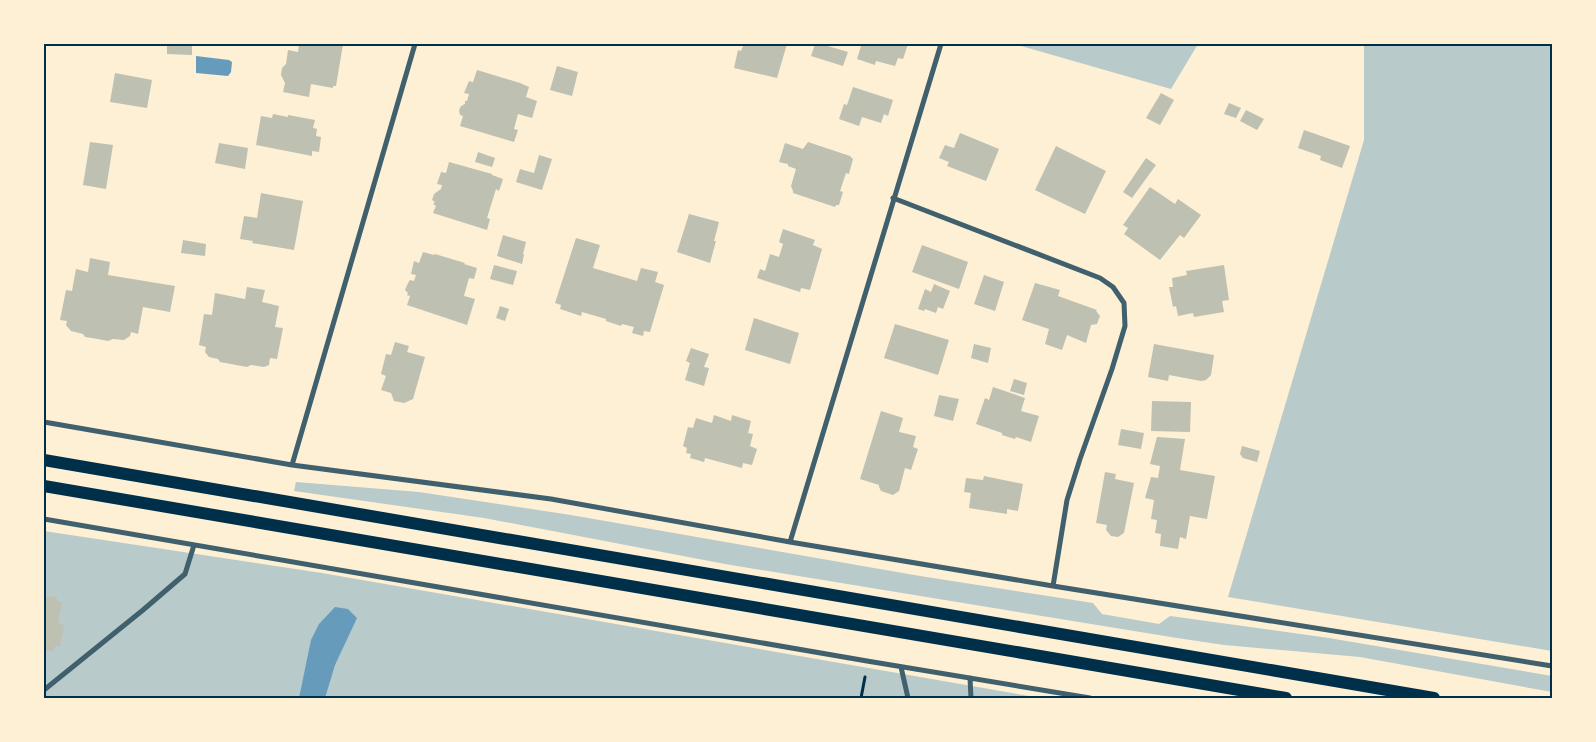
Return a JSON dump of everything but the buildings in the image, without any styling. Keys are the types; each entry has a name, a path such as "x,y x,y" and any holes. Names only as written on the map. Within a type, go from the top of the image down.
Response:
{"main road":[{"path":"44,460 1434,698"},
{"path":"44,486 1286,698"}],"street":[{"path":"292,465 415,44"},
{"path":"790,542 941,44"},
{"path":"893,198 1100,278 1113,287 1124,303 1125,326 1112,370 1067,500 1053,586"},
{"path":"44,422 292,465 550,499 1053,586 1552,666"},
{"path":"44,519 867,662 1090,698"},
{"path":"44,690 185,574 194,545"},
{"path":"901,667 908,698"},
{"path":"970,678 971,698"}],"path":[{"path":"861,698 867,662"}],"shaded area":[{"path":"1014,44 1198,44 1171,89"},
{"path":"1364,44 1552,44 1552,651 1228,597 1364,140"},
{"path":"296,482 419,492 571,515 920,576 1093,603 1102,614 1159,624 1170,616 1329,638 1552,676 1552,692 1360,657 1224,645 725,564 484,518 294,491"},
{"path":"44,531 322,573 1041,698 44,698"}],"water":[{"path":"196,56 229,60 232,62 231,72 228,76 196,73"},
{"path":"335,607 348,609 357,618 335,665 325,698 299,698 311,640 319,624"}]}
